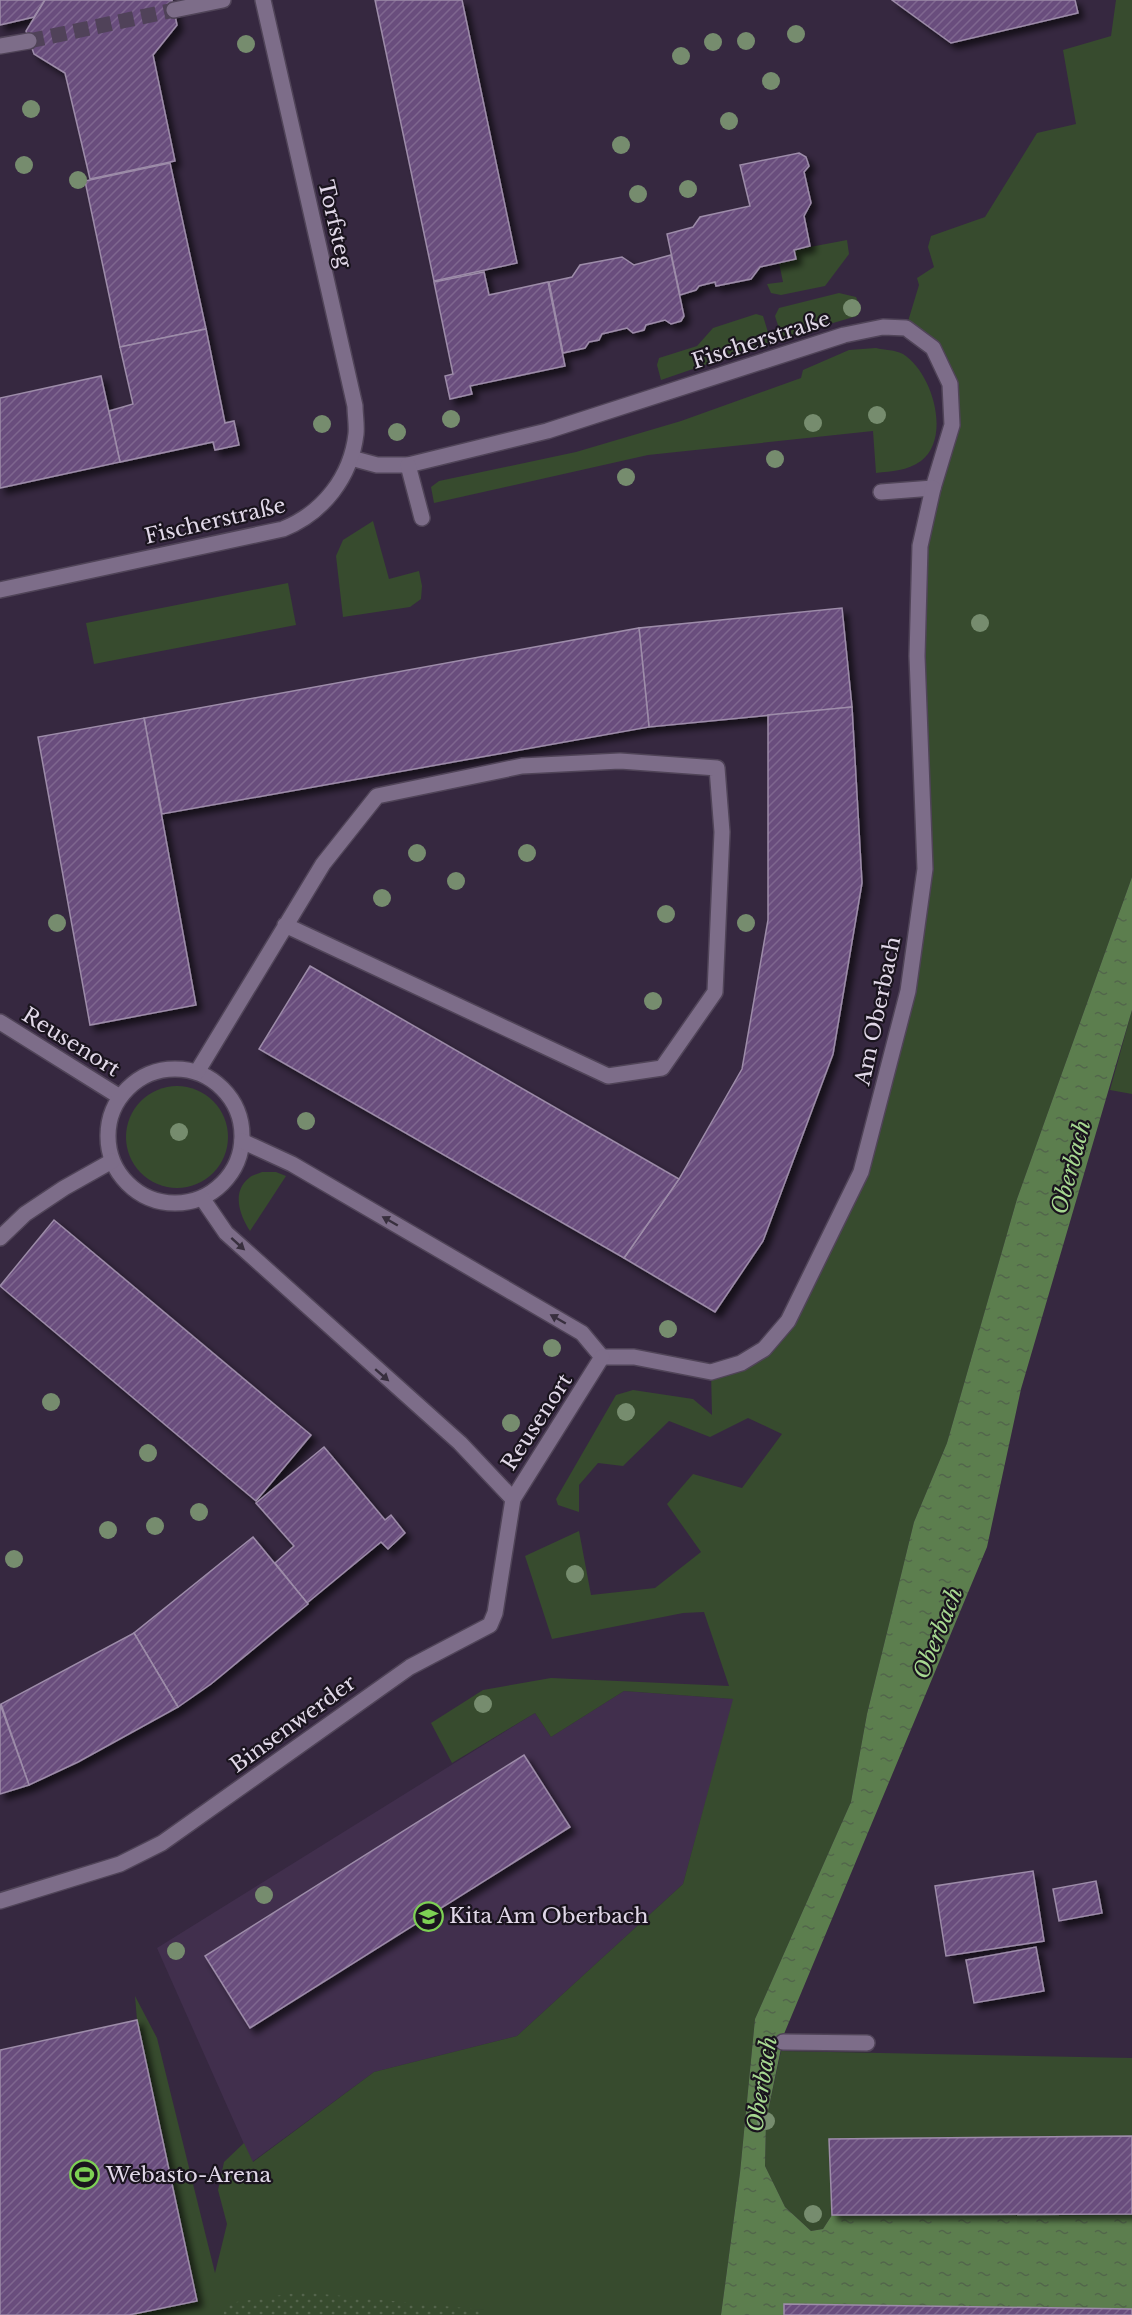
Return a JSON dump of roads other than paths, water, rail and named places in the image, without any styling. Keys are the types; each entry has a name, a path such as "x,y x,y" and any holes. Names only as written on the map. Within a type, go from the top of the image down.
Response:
{"street":[{"path":"174,10 223,0"},
{"name":"Torfsteg","path":"263,0 355,406 356,432 351,458"},
{"path":"0,46 29,41"},
{"name":"Fischerstraße","path":"0,590 283,530 301,522 323,504 340,480 351,458 377,465 408,465 547,431 844,335 883,327 906,328 933,348 950,384 952,425 933,488"},
{"path":"408,465 422,518"},
{"path":"881,492 933,488"},
{"name":"Am Oberbach","path":"602,1357 633,1357 711,1372 741,1363 764,1349 788,1321 861,1172 909,991 925,869 916,656 920,546 933,488"},
{"path":"197,1072 285,925 323,864 377,796 522,766 620,761 717,768 722,832 715,992 662,1068 608,1076 285,925"},
{"name":"Reusenort","path":"0,1022 120,1097"},
{"name":"Reusenort","path":"176,1069 197,1072 216,1083 231,1099 241,1119 243,1141 239,1160 230,1176 218,1189 202,1198 181,1204 159,1202 140,1194 123,1180 112,1161 108,1140 110,1118 120,1097 135,1082 154,1072 176,1069"},
{"path":"243,1141 292,1164 582,1333 602,1357"},
{"path":"0,1238 25,1214 64,1188 112,1161"},
{"name":"Reusenort","path":"202,1198 226,1233 460,1443 513,1499 602,1357"},
{"name":"Binsenwerder","path":"0,1901 120,1864 162,1843 410,1667 490,1625 495,1613 513,1499"},
{"path":"783,2042 867,2043"}],"water":[{"name":"Oberbach","path":"1132,877 1132,1010 1021,1389 987,1547 784,2034 766,2121 765,2166 785,2207 811,2231 823,2229 832,2215 1132,2214 1132,2309 784,2304 784,2315 721,2315 740,2173 755,2019 851,1802 867,1714 914,1522 947,1443 1017,1199"}],"tunnel":[{"path":"29,41 174,10"}],"place":[{"name":"Kita Am Oberbach","path":"428,1916"},
{"name":"Webasto-Arena","path":"85,2175"}]}
